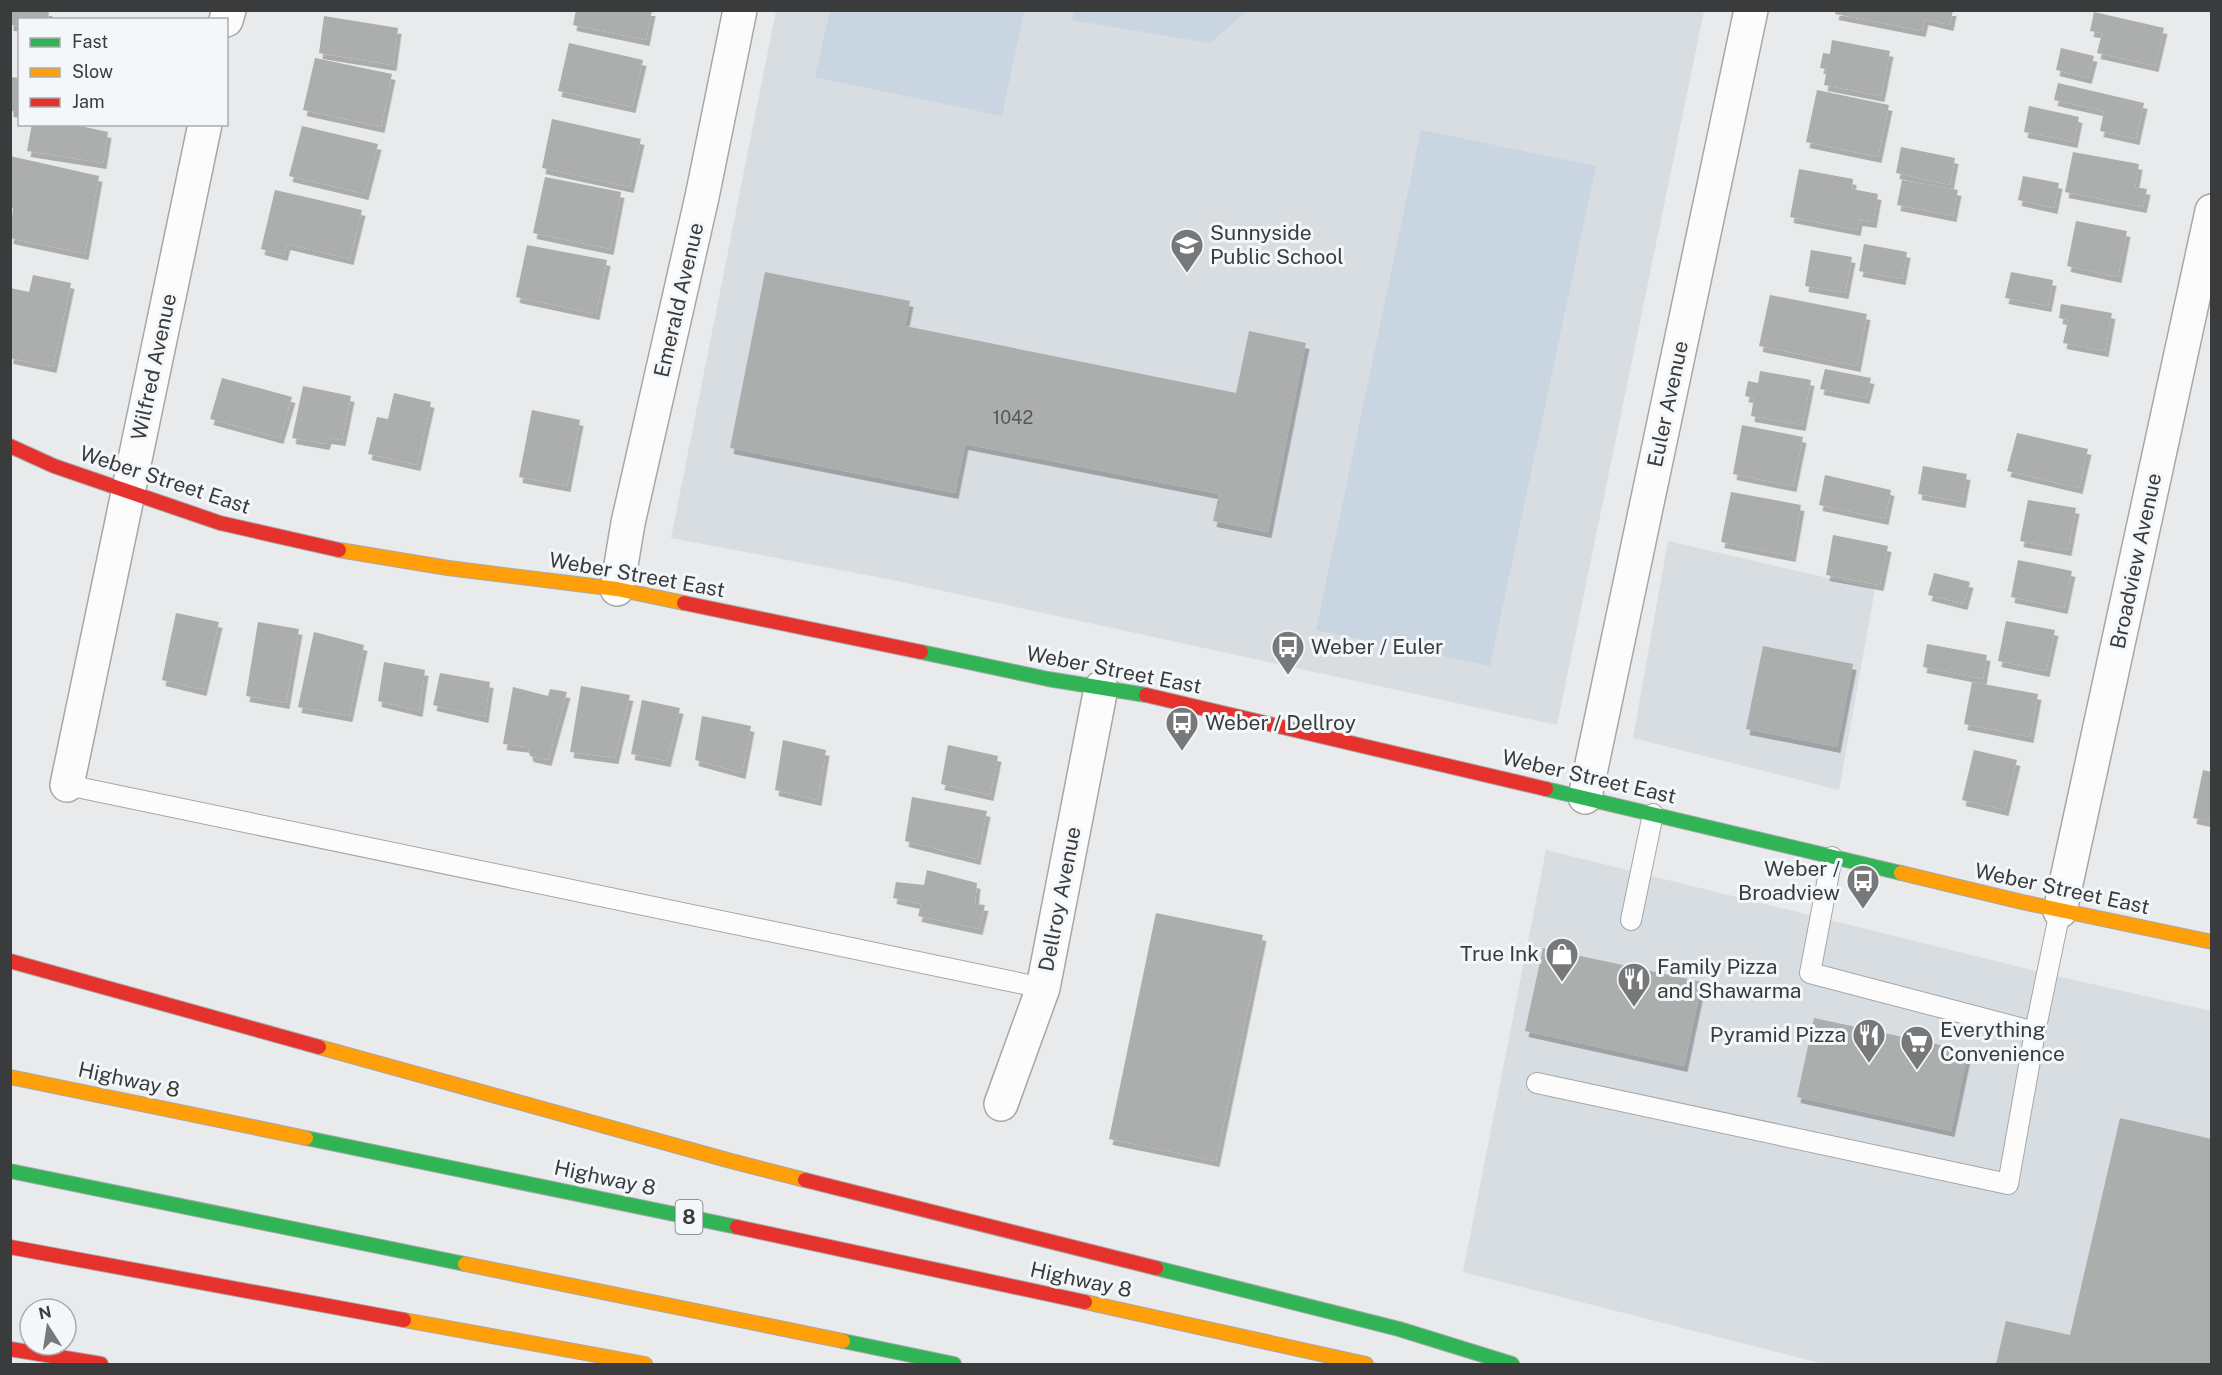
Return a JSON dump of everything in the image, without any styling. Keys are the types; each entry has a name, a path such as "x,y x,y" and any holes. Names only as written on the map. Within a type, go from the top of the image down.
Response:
{"main road":[{"name":"Weber Street East","path":"10,446 54,466 220,523 332,549 448,568 617,589 1101,688 1156,697 2060,911 2211,942"},
{"path":"10,961 731,1161 1399,1329 1512,1365"},
{"name":"Highway 8","path":"10,1077 786,1237 1366,1365"},
{"path":"10,1171 954,1365"},
{"path":"10,1247 645,1365"},
{"path":"10,1349 101,1365"}],"street":[{"name":"Emerald Avenue","path":"617,589 628,523 702,197 740,10"},
{"name":"Euler Avenue","path":"1585,797 1751,10"},
{"name":"Wilfred Avenue","path":"66,785 204,126"},
{"name":"Broadview Avenue","path":"2060,911 2211,211"},
{"name":"Dellroy Avenue","path":"1001,1104 1043,988 1101,688"}],"lane":[{"path":"66,785 1043,988"},
{"path":"1631,920 1653,814"},
{"path":"1832,857 1810,973 2035,1032"},
{"path":"1537,1083 2008,1184 2035,1032 2060,911"}],"shaded area":[{"path":"830,10 1024,11 1002,116 815,77"},
{"path":"1074,10 1247,11 1210,43 1072,20"},
{"name":"Sunnyside Public School","path":"776,11 1704,11 1557,725 888,579 671,538"},
{"path":"1421,130 1596,166 1490,666 1316,630"},
{"path":"1668,541 1875,589 1839,790 1633,738"},
{"path":"1546,850 2052,975 2211,1011 2211,1364 1824,1364 1463,1272"}],"building":[{"path":"10,10 49,10 48,18 18,18 18,26 10,25"},
{"path":"576,10 652,10 646,40 573,25"},
{"path":"1836,10 1953,10 1950,25 1925,19 1922,31 1835,14"},
{"path":"2094,12 2164,28 2155,66 2097,53 2102,33 2090,31"},
{"path":"324,16 398,28 393,65 319,53"},
{"path":"1832,40 1890,51 1881,96 1824,85 1827,69 1820,68 1823,53 1830,54"},
{"path":"569,43 643,60 632,107 558,91"},
{"path":"2061,48 2094,56 2088,78 2056,70"},
{"path":"315,58 392,74 381,127 303,110"},
{"path":"10,77 18,78 17,112 10,111"},
{"path":"2058,83 2144,103 2136,139 2100,131 2104,111 2054,100"},
{"path":"1817,90 1889,105 1878,157 1806,142"},
{"path":"2029,106 2079,117 2074,142 2024,132"},
{"path":"552,119 641,139 630,187 542,168"},
{"path":"32,126 80,126 108,132 103,163 27,151"},
{"path":"302,126 378,144 365,194 289,176"},
{"path":"1901,147 1955,158 1950,185 1896,173"},
{"path":"2073,152 2139,164 2135,187 2147,189 2143,207 2065,192"},
{"path":"10,156 99,176 85,254 10,238 13,208 10,207"},
{"path":"1799,169 1853,179 1852,189 1878,194 1873,222 1859,220 1857,230 1790,217"},
{"path":"2023,176 2059,183 2054,208 2018,200"},
{"path":"545,177 621,192 610,249 533,233"},
{"path":"1902,180 1958,190 1953,216 1897,205"},
{"path":"275,190 362,210 350,259 287,244 284,255 261,249"},
{"path":"2076,221 2127,231 2118,277 2067,266"},
{"path":"1864,244 1907,252 1902,279 1859,271"},
{"path":"527,245 607,260 596,314 516,297"},
{"path":"1811,250 1852,257 1845,293 1805,286"},
{"path":"765,272 910,301 905,326 1236,393 1249,331 1306,343 1268,532 1213,521 1219,494 965,444 955,493 730,448"},
{"path":"2011,272 2053,280 2048,306 2005,298"},
{"path":"33,275 71,283 53,367 10,358 10,288 29,292"},
{"path":"1770,295 1867,314 1857,366 1759,346"},
{"path":"2061,304 2112,313 2105,351 2063,343 2068,320 2059,318"},
{"path":"1825,369 1871,378 1866,398 1820,389"},
{"path":"1760,371 1811,380 1802,425 1751,416 1754,398 1745,396 1748,381 1758,383"},
{"path":"222,378 292,397 280,438 210,419"},
{"path":"303,386 351,396 342,440 328,438 326,444 292,438"},
{"path":"394,393 431,402 417,465 368,454 377,417 388,419"},
{"path":"532,410 580,420 567,486 519,477"},
{"path":"1742,425 1803,437 1793,486 1733,474"},
{"path":"2017,433 2088,449 2079,488 2007,471"},
{"path":"1923,466 1967,474 1962,502 1918,494"},
{"path":"1825,475 1891,490 1885,519 1819,505"},
{"path":"1731,492 1801,505 1792,556 1721,542"},
{"path":"2028,500 2076,508 2068,550 2020,541"},
{"path":"1833,535 1888,546 1880,585 1826,575"},
{"path":"2018,560 2072,571 2064,608 2011,597"},
{"path":"1934,573 1970,582 1964,604 1928,595"},
{"path":"176,613 219,622 203,690 162,680"},
{"path":"2006,621 2055,630 2046,671 1998,661"},
{"path":"258,622 299,629 286,703 246,696"},
{"path":"314,632 364,645 349,716 298,707"},
{"path":"1927,644 1987,655 1983,679 1923,667"},
{"path":"1763,646 1853,664 1837,747 1746,729"},
{"path":"384,662 425,670 419,711 378,701"},
{"path":"440,673 490,682 485,717 433,705"},
{"path":"1972,682 2038,694 2030,737 1964,724"},
{"path":"581,686 630,695 615,758 570,752"},
{"path":"513,687 548,696 550,689 567,692 548,760 530,756 528,747 503,744"},
{"path":"642,700 680,708 667,761 631,754"},
{"path":"702,716 751,726 742,773 695,760"},
{"path":"783,740 826,750 818,800 775,790"},
{"path":"948,745 998,756 990,795 941,784"},
{"path":"1974,750 2017,760 2005,810 1962,800"},
{"path":"2203,770 2212,772 2212,822 2193,818"},
{"path":"912,797 987,811 977,859 905,841"},
{"path":"927,870 977,883 975,904 985,905 979,929 918,916 921,904 893,898 896,882 924,885"},
{"path":"1156,913 1263,935 1216,1161 1109,1139"},
{"path":"1543,948 1702,982 1684,1066 1525,1031"},
{"path":"1814,1018 1968,1051 1951,1131 1797,1097"},
{"path":"2120,1118 2212,1139 2212,1364 1996,1364 2006,1321 2070,1335"}],"traffic: fast":[{"path":"921,652 1048,679 1146,695"},
{"path":"1546,789 1901,873"},
{"path":"306,1138 737,1227"},
{"path":"10,1171 465,1264"},
{"path":"1156,1268 1399,1329 1512,1364"},
{"path":"843,1341 954,1364"}],"traffic: slow":[{"path":"339,550 448,568 617,589 684,603"},
{"path":"1901,873 2022,902 2212,942"},
{"path":"319,1047 805,1180"},
{"path":"10,1077 306,1138"},
{"path":"465,1264 843,1341"},
{"path":"1085,1302 1366,1364"},
{"path":"404,1320 645,1364"}],"traffic: jam":[{"path":"10,446 54,466 220,523 339,550"},
{"path":"684,603 921,652"},
{"path":"1146,695 1546,789"},
{"path":"10,961 319,1047"},
{"path":"805,1180 1156,1268"},
{"path":"737,1227 1085,1302"},
{"path":"10,1247 404,1320"},
{"path":"10,1349 101,1364"}],"place":[{"name":"Sunnyside Public School","path":"1187,274"},
{"name":"Weber / Euler","path":"1288,676"},
{"name":"Weber / Dellroy","path":"1182,752"},
{"name":"Weber / Broadview","path":"1863,910"},
{"name":"True Ink","path":"1562,983"},
{"name":"Family Pizza and Shawarma","path":"1634,1008"},
{"name":"Pyramid Pizza","path":"1869,1064"},
{"name":"Everything Convenience","path":"1917,1071"}]}
